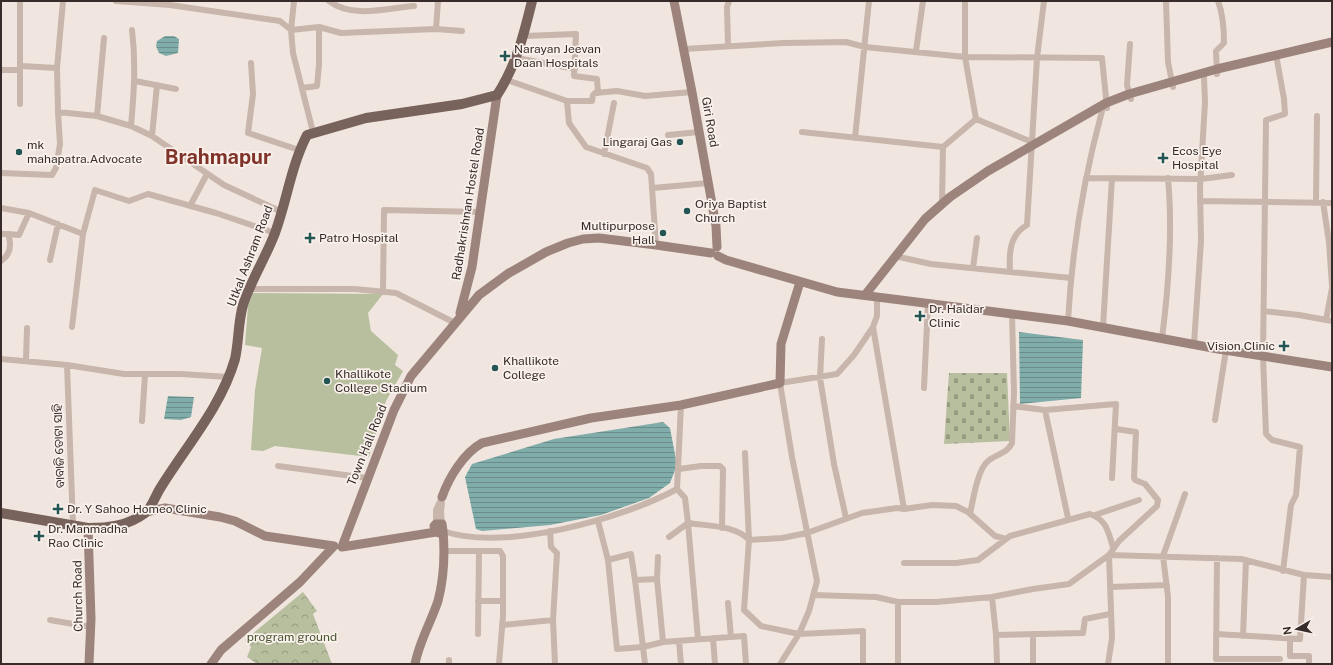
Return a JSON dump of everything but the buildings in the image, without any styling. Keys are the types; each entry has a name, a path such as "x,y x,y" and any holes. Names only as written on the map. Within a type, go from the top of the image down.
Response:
{"main road":[{"path":"504,82 515,53 527,1"},
{"path":"313,132 366,118 462,104 497,95 516,58 524,36 532,1"},
{"name":"Utkal Ashram Road","path":"146,512 161,487 204,425 228,377 235,358 243,304 274,234 282,212 299,150 307,135 313,132"},
{"path":"1,513 88,528 111,528 125,523 146,512"}],"street":[{"path":"20,1 20,104"},
{"path":"1,174 52,175 56,168 60,144 57,68 63,1"},
{"path":"116,1 170,5 280,21 291,30 318,27 341,33 436,29 462,31"},
{"path":"294,1 291,30 293,53 313,132"},
{"path":"329,1 345,10 358,12 414,6"},
{"path":"436,29 438,1"},
{"name":"Giri Road","path":"674,1 716,226 715,252"},
{"path":"728,46 727,7 729,1"},
{"path":"855,138 869,1"},
{"path":"916,51 923,1"},
{"path":"965,1 965,56 976,119"},
{"path":"1010,272 1012,242 1019,230 1027,225 1037,58 1044,1"},
{"path":"1166,1 1168,62 1172,84"},
{"path":"1217,72 1216,51 1224,43 1222,10 1218,1"},
{"path":"302,88 316,86 319,65 318,27"},
{"path":"131,126 135,80 132,30"},
{"path":"524,36 576,34 574,76 597,79 598,93"},
{"path":"97,116 104,38"},
{"path":"684,49 846,42 865,47 965,56 1102,58 1105,107 1086,178 1073,253 1068,321"},
{"path":"871,296 925,219 942,205 1031,147 1105,107 1130,97 1172,84 1332,42"},
{"path":"1130,44 1127,85 1130,97"},
{"path":"1172,84 1204,77 1217,72 1277,60 1332,46"},
{"path":"516,58 575,69"},
{"path":"1277,60 1284,99 1285,114 1266,120 1263,356 1266,434 1272,440 1300,447 1296,494 1291,504 1283,571"},
{"path":"251,63 253,94 248,133 299,150"},
{"path":"1,70 21,68 57,68"},
{"path":"1194,344 1201,241 1200,201 1202,179 1204,77"},
{"path":"135,80 176,89"},
{"path":"504,82 567,101 592,101 593,95 617,91 645,96 692,92"},
{"path":"152,136 158,85"},
{"name":"Radhakrishnan Hostel Road","path":"457,319 468,288 497,95"},
{"path":"567,101 569,123 586,148 647,168 651,174 656,245"},
{"path":"604,154 614,103"},
{"path":"58,112 97,116 131,126 152,136 224,185 282,212"},
{"path":"1316,202 1317,116"},
{"path":"802,132 943,147 976,119"},
{"path":"976,119 1031,147"},
{"path":"668,134 699,132"},
{"path":"871,296 928,220 942,205 943,147"},
{"path":"190,206 207,174"},
{"path":"1086,178 1202,179 1232,175"},
{"path":"1103,327 1112,178"},
{"path":"1162,338 1171,259 1171,214 1168,178"},
{"path":"653,188 708,183"},
{"path":"72,327 83,234 95,190 129,201 148,194 190,206 274,234"},
{"path":"1200,201 1332,203"},
{"path":"1264,311 1329,321 1332,287 1329,242 1323,202"},
{"path":"1,208 29,213 83,234"},
{"path":"383,292 384,210 480,212"},
{"path":"1,234 19,235 29,213"},
{"path":"50,260 58,224"},
{"path":"1,260 9,253 11,242 8,234"},
{"name":"Town Hall Road","path":"339,545 356,513 358,500 394,410 411,376 457,319 479,295 509,273 546,252 568,243 599,238 715,252 726,260 837,292 1068,321 1226,350 1332,367"},
{"path":"973,268 977,238"},
{"path":"899,258 931,264 1071,278"},
{"path":"780,664 799,634 809,612 817,581 792,457 780,383 781,344 800,282"},
{"path":"468,288 479,295"},
{"path":"250,289 355,289 396,293 457,319"},
{"path":"409,664 432,599 441,554 436,510 450,479 472,448 482,443 591,418 681,404 780,383 820,378 837,374 854,355 873,327 877,316 871,296"},
{"path":"924,388 928,304"},
{"path":"970,514 977,484 984,465 988,460 1010,448 1012,443 1012,314"},
{"path":"873,327 904,509"},
{"path":"26,360 27,328"},
{"path":"822,339 820,378 834,464 846,518"},
{"path":"1215,420 1226,350"},
{"path":"1,359 26,360 145,375 181,374 228,377"},
{"name":"ବାବାଜି ତୋଟା ସାହି","path":"67,365 73,525"},
{"path":"142,421 145,375"},
{"path":"1013,406 1045,410 1114,402 1116,404 1116,429 1112,478"},
{"path":"681,404 677,489 685,498 698,639"},
{"path":"1045,410 1068,518"},
{"path":"813,595 876,597 898,602 936,602 992,597 1069,584 1109,554 1114,547 1158,506 1158,500 1145,484 1135,480 1134,478 1136,432 1116,429"},
{"path":"745,453 749,540 744,610 761,626 799,634 863,631 863,664"},
{"path":"278,466 367,478"},
{"path":"679,469 701,466 720,466 723,469 722,528"},
{"path":"146,512 166,508 235,521 265,536 339,545 438,528 472,537 520,536 598,521 655,501 677,489"},
{"path":"1168,664 1167,585 1163,556 1185,494"},
{"path":"1096,515 1139,500"},
{"path":"749,540 782,538 807,533 862,513 897,508 904,509 932,506 956,506 970,514 995,536 1006,539"},
{"path":"904,563 956,563 978,560 1010,536 1068,518 1090,514 1100,517 1106,525 1114,547"},
{"path":"598,521 608,560 617,649 643,647 663,642 744,636 746,664"},
{"path":"669,538 688,524 722,528 744,534 749,540"},
{"name":"Church Road","path":"88,528 91,627 89,664"},
{"path":"415,664 420,645 438,600 445,551 438,528"},
{"path":"550,531 551,547 557,553 553,620 555,664"},
{"path":"211,664 221,650 300,582 339,545"},
{"path":"217,664 234,645 324,565 339,545"},
{"path":"445,551 500,551 503,556 502,625 499,664"},
{"path":"478,634 479,552"},
{"path":"608,560 631,554 645,664"},
{"path":"1109,554 1246,560 1283,571 1304,575 1332,577"},
{"path":"1108,664 1112,638 1109,554"},
{"path":"658,557 657,579 663,642"},
{"path":"1217,558 1216,659 1237,662 1260,662 1280,659"},
{"path":"1243,636 1246,560"},
{"path":"1216,634 1300,639 1304,575"},
{"path":"635,580 657,579"},
{"path":"1110,587 1167,585"},
{"path":"992,597 997,664"},
{"path":"478,601 502,601"},
{"path":"898,602 898,664"},
{"path":"728,603 731,637"},
{"path":"996,635 1083,632 1085,619 1110,614"},
{"path":"50,620 91,627"},
{"path":"502,625 553,620"},
{"path":"1033,634 1033,664"},
{"path":"713,638 715,664"},
{"path":"1290,639 1290,656 1309,656 1309,664"},
{"path":"679,641 681,664"}],"green space":[{"name":"Khallikote College Stadium","path":"253,293 383,294 368,313 371,331 398,355 395,365 403,371 386,401 369,457 275,446 263,451 251,450 255,390 262,348 245,345 248,306"},
{"path":"949,373 1007,373 1010,441 944,444"},
{"name":"program ground","path":"303,592 317,611 313,614 332,664 257,664 247,657 251,647 245,640"}],"water":[{"path":"165,36 174,36 179,39 178,53 166,56 159,53 156,46 157,41"},
{"path":"1019,332 1083,340 1081,398 1020,404"},
{"path":"168,396 194,397 191,417 181,420 164,419"},
{"path":"663,422 670,428 677,465 670,483 649,498 601,515 550,525 482,531 476,529 465,477 472,464 554,439"}],"place":[{"name":"Narayan Jeevan Daan Hospitals","path":"505,56"},
{"name":"Lingaraj Gas","path":"680,142"},
{"name":"mk mahapatra.Advocate","path":"19,152"},
{"name":"Ecos Eye Hospital","path":"1163,158"},
{"name":"Oriya Baptist Church","path":"687,211"},
{"name":"Multipurpose Hall","path":"663,233"},
{"name":"Patro Hospital","path":"310,238"},
{"name":"Dr. Haldar Clinic","path":"920,316"},
{"name":"Vision Clinic","path":"1284,346"},
{"name":"Khallikote College","path":"495,368"},
{"name":"Khallikote College Stadium","path":"327,381"},
{"name":"Dr. Y Sahoo Homeo Clinic","path":"58,509"},
{"name":"Dr. Manmadha Rao Clinic","path":"39,536"}],"district":[{"name":"Brahmapur","path":"218,157"}]}
